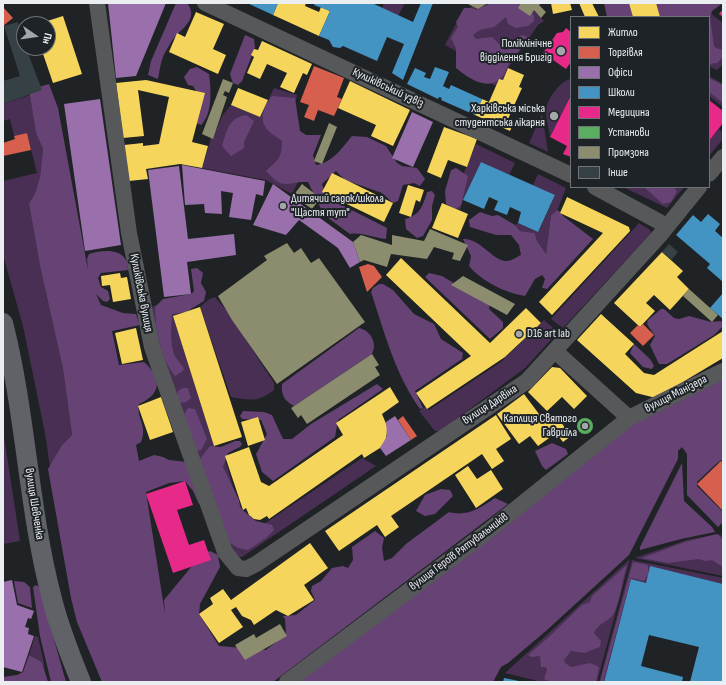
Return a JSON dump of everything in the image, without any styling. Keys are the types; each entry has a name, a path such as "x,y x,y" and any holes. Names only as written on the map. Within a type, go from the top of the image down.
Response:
{"main road":[{"name":"вулиця Шевченка","path":"3,323 17,389 42,555 52,600 81,682"}],"street":[{"name":"Куликівська вулиця","path":"97,3 129,233 152,347 225,552 238,568"},
{"name":"Куликівський узвіз","path":"205,3 570,175"},
{"path":"710,173 723,157"},
{"path":"597,188 667,226"},
{"name":"вулиця Дарвіна","path":"238,568 246,569 256,564 527,381 667,226 698,188"},
{"path":"555,351 629,418"},
{"name":"вулиця Манізера","path":"629,418 723,370"},
{"name":"вулиця Героїв Рятувальників","path":"286,682 487,532 629,418"}],"shaded area":[{"path":"176,3 187,3 190,8 191,17 187,25 175,37 164,54 158,79 148,75 151,61"},
{"path":"384,3 405,3 398,16 382,8"},
{"path":"490,3 527,3 534,16 534,21 528,26 516,28 508,24 506,17 494,27 480,30 473,35 476,39 492,37 505,50 509,49 521,35 527,36 522,47 509,64 503,76 497,81 485,84 466,76 456,68 456,48 451,38 458,27 456,22 464,8 477,10"},
{"path":"604,3 723,3 712,11 710,17 607,16"},
{"path":"472,6 514,7 534,10 544,21 538,25 508,68 503,80 499,79 496,86 457,67 456,51 445,45 458,20"},
{"path":"709,12 723,23 723,64 717,70 710,66 710,16 706,16"},
{"path":"710,17 714,46 723,50 723,57 717,63 710,64"},
{"path":"245,35 254,39 255,47 242,81 238,85 233,83 230,74"},
{"path":"197,67 209,74 210,87 208,114 201,125 196,123 200,97 193,86 188,85 184,77 190,69"},
{"path":"710,77 723,84 723,107 710,97"},
{"path":"710,78 723,85 723,103 710,93"},
{"path":"570,79 570,96 550,137 546,114 548,102 558,87"},
{"path":"49,84 58,108 88,270 87,259 89,254 95,252 108,251 120,254 127,263 128,270 101,273 98,278 101,287 108,291 110,299 107,302 103,301 96,294 101,305 123,313 136,314 140,325 112,331 119,365 144,362 154,374 156,380 157,385 155,391 147,400 139,404 139,414 143,426 143,436 141,442 136,445 139,461 154,455 169,460 187,462 205,505 199,504 193,491 185,481 169,483 146,492 165,614 164,600 201,555 210,551 218,555 220,567 200,604 199,614 219,646 266,650 286,634 285,619 283,616 296,615 315,600 311,591 312,586 321,581 332,568 343,566 348,568 353,560 352,547 375,531 384,538 382,548 384,561 392,558 406,544 449,512 462,513 473,511 495,498 508,504 273,682 102,682 77,622 71,598 48,469 62,445 72,435 63,369 40,266 29,204 35,193 40,177 43,149 36,133 29,90"},
{"path":"274,88 297,95 289,130 318,143 292,194 266,180 202,168 211,138 213,138 222,116 231,105 260,117"},
{"path":"30,95 36,133 43,149 40,177 35,193 29,204 40,266 63,369 72,435 62,445 50,467 45,433 23,326 3,255 3,181 37,173 27,133 14,136 10,119 3,121 3,104"},
{"path":"272,96 295,98 300,131 306,135 321,135 313,155 316,165 322,164 332,158 352,136 367,137 386,146 397,163 402,166 417,168 425,179 420,186 414,183 403,185 398,201 393,203 382,193 345,180 336,171 322,184 325,193 334,201 387,228 386,239 359,234 350,234 324,215 308,182 282,183 277,181 266,171 274,164 280,155 282,147 282,141 266,128 263,122 264,110"},
{"path":"542,114 548,152 529,143"},
{"path":"246,115 254,121 244,142 244,148 231,156 222,146 227,130 235,119"},
{"path":"719,129 723,133 723,139 710,155 710,140"},
{"path":"476,144 515,163 509,175 481,162 463,200 460,210 450,206"},
{"path":"456,168 468,176 461,205 456,209 446,204 445,191 451,170"},
{"path":"538,174 566,188 557,211 551,215 546,255 537,241 535,233 520,231 515,225 518,223 538,232 555,196 533,185"},
{"path":"625,188 683,188 667,208"},
{"path":"645,188 674,188 677,191 671,202 663,204"},
{"path":"432,191 435,195 432,206 432,220 423,236 417,238 406,229 405,219 414,215 420,209 427,192"},
{"path":"558,210 563,216 593,239 547,289 542,288 545,279 542,275 535,279 525,296 510,292 494,286 480,277 469,266 471,256 463,239 476,242 497,258 502,260 509,261 521,255 519,245 511,235 496,235 470,227 469,220 480,212 492,216 498,215 515,225 520,231 535,233 537,241 546,254 551,215"},
{"path":"639,223 650,230 651,233 563,328 551,319"},
{"path":"197,268 203,273 201,283 206,292 204,301 186,312 172,314 171,334 173,350 184,370 175,376 166,361 160,343 156,325 155,307 163,299 191,294 194,291 191,269"},
{"path":"429,273 442,276 467,291 490,300 489,309 503,322 503,328 490,339 425,277"},
{"path":"379,284 383,284 393,290 414,314 434,324 441,339 463,353 462,359 415,391 423,408 420,409 411,396 397,367 386,337 371,292 373,288"},
{"path":"187,297 190,310 173,316 214,446 224,458 237,498 247,515 254,521 264,524 362,458 376,466 242,557 230,555 158,347 150,307"},
{"path":"215,297 227,311 274,383 274,390 263,397 248,400 231,397 200,307 208,300"},
{"path":"661,309 664,309 674,318 679,319 689,316 711,322 721,321 723,326 714,335 667,364 659,364 650,345 655,336 647,324 648,320"},
{"path":"544,320 558,332 525,368 440,431 435,431 419,411 425,407 429,410 501,362"},
{"path":"359,328 367,331 372,338 374,350 372,354 294,406 288,402 282,391 282,384"},
{"path":"634,344 650,359 654,366 652,369 643,367 630,353"},
{"path":"723,379 723,459 697,482 697,486 723,512 723,522 718,527 687,495 687,454 682,447 678,451 678,459 629,555 547,630 508,663 501,667 493,682 287,682 649,408"},
{"path":"377,384 383,389 338,420 335,437 273,481 262,472 256,454 267,434 261,420 242,419 240,416 243,411 264,412 272,415 283,439 292,439 311,424"},
{"path":"183,388 188,388 191,398 186,402 179,403 177,397 178,391"},
{"path":"188,408 195,409 207,439 201,450 198,451 196,450 183,416"},
{"path":"3,430 20,541 3,544"},
{"path":"235,441 240,441 242,444 240,447 228,453 223,467 239,500 240,508 256,521 272,525 274,530 266,538 248,550 238,548 227,541 200,459 210,446 221,447"},
{"path":"552,443 566,449 568,454 546,470 542,466 535,451"},
{"path":"682,463 684,501 712,527 715,532 640,550 640,547"},
{"path":"441,489 450,490 453,496 435,514 425,516 416,511 425,495"},
{"path":"717,534 723,540 723,567 712,560 705,561 699,559 668,563 642,558 685,542"},
{"path":"719,534 723,537 723,576 635,558 687,540"},
{"path":"630,559 597,682 542,682 505,673"},
{"path":"632,560 723,578 723,584 650,567 646,583 631,579 604,682 599,682"},
{"path":"633,562 648,565 648,574 644,581 631,578 603,682 600,682"},
{"path":"627,565 615,611 611,618 598,626 594,633 601,641 600,647 584,653 571,651 564,660 565,663 571,667 590,663 599,667 596,682 553,682 544,679 547,670 546,667 541,667 540,656 532,657 528,655 582,605 590,602 592,596"},
{"path":"14,581 24,582 30,587 32,608 18,603"},
{"path":"36,585 39,587 66,682 51,682 40,636 33,587"},
{"path":"35,636 38,637 45,668 42,662 29,655"},
{"path":"29,655 42,662 48,682 3,682 3,677 17,675 23,672"}],"building: Житло":[{"path":"278,3 306,3 305,6 319,12 321,7 330,11 319,36 273,15"},
{"path":"551,3 570,3 572,10 553,14"},
{"path":"579,3 592,3 598,16 585,16"},
{"path":"629,3 656,3 660,16 633,16"},
{"path":"196,12 224,24 213,49 226,55 218,74 169,52 177,33 185,37"},
{"path":"63,16 82,74 53,83 44,56 56,56 56,18"},
{"path":"262,41 312,64 307,75 303,73 294,93 280,87 287,73 267,64 260,79 247,73 254,57 251,55 254,49 258,50"},
{"path":"508,68 524,75 519,87 522,88 508,119 514,121 510,131 475,115 482,99 489,102 499,79 503,80"},
{"path":"146,80 205,93 192,142 208,146 202,168 180,164 146,169 148,179 129,181 124,145 143,143 143,146 159,144 169,97 138,90 144,136 123,138 116,83"},
{"path":"350,81 410,110 393,146 371,136 376,125 338,108"},
{"path":"238,88 268,100 260,117 231,105"},
{"path":"444,127 477,139 467,167 448,160 441,178 427,172"},
{"path":"332,173 393,203 384,222 322,192"},
{"path":"408,185 424,190 420,202 416,200 411,217 399,213"},
{"path":"567,197 629,227 630,231 552,315 539,302 603,233 560,213"},
{"path":"442,203 468,214 458,238 432,228"},
{"path":"662,252 683,271 677,277 689,289 670,310 654,295 646,303 655,311 640,327 614,303"},
{"path":"401,258 490,343 526,308 541,323 505,357 427,409 416,393 471,356 386,275"},
{"path":"120,273 121,278 127,277 131,299 113,302 110,285 102,286 101,276"},
{"path":"200,307 242,437 214,446 173,316"},
{"path":"601,314 634,344 625,354 644,373 654,375 723,331 723,358 656,398 636,393 577,340"},
{"path":"136,328 143,360 122,364 115,333"},
{"path":"552,367 560,368 587,396 574,409 562,397 547,411 528,392"},
{"path":"390,387 399,402 382,414 387,426 387,431 386,440 380,448 364,458 362,454 269,519 267,516 260,520 254,519 249,515 246,508 243,510 225,456 249,447 261,482 269,486 343,435 336,423"},
{"path":"524,394 545,422 555,414 571,436 563,442 556,433 538,446 530,436 519,444 497,414"},
{"path":"161,397 173,432 150,440 138,406"},
{"path":"496,415 511,439 496,449 504,461 492,469 482,454 391,516 399,527 385,537 377,525 339,551 325,531"},
{"path":"258,417 265,440 248,446 241,422"},
{"path":"468,466 477,479 491,470 503,489 476,508 455,475"},
{"path":"310,543 328,568 304,585 314,600 288,616 276,610 254,625 251,620 242,616 236,607 231,610 243,627 219,643 199,614 213,604 210,598 223,589 231,600"}],"building: Торгівля":[{"path":"3,7 13,18 3,26"},
{"path":"314,66 344,78 337,97 342,99 334,116 318,110 314,121 304,117 309,105 300,102"},
{"path":"27,133 31,150 3,156 3,143 15,139 14,136"},
{"path":"368,264 374,266 382,277 367,292 359,267"},
{"path":"643,324 654,335 643,346 630,333 638,325 640,327"},
{"path":"403,416 417,436 411,440 398,420"},
{"path":"721,461 723,463 723,511 697,484"}],"building: Офіси":[{"path":"108,3 166,3 136,76 116,78"},
{"path":"100,99 121,245 85,251 64,104"},
{"path":"412,112 433,122 413,167 392,158"},
{"path":"182,165 265,181 263,196 256,194 251,220 229,217 233,193 221,191 222,214 205,213 204,204 185,205"},
{"path":"179,166 188,239 234,234 236,255 187,262 191,294 164,297 148,170"},
{"path":"273,184 353,242 360,262 350,268 338,248 299,220 286,235 253,225"},
{"path":"395,416 411,440 386,456 380,448 387,436 386,422"},
{"path":"12,580 17,605 34,611 31,619 28,618 25,627 29,628 28,634 34,636 22,672 3,667 3,582"}],"building: Школи":[{"path":"247,3 278,3 273,15"},
{"path":"315,3 372,3 413,22 421,3 433,3 403,80 392,73 404,44 387,37 377,61 343,46 340,48 333,47 329,40 319,36 330,11 314,5"},
{"path":"435,67 449,72 443,86 449,89 451,85 482,99 475,115 441,100 442,98 439,97 438,99 407,84 415,68 426,73 424,77 430,79"},
{"path":"481,162 555,195 538,232 518,223 521,212 510,207 507,215 494,210 498,201 489,197 484,209 463,200"},
{"path":"708,214 720,224 715,231 723,238 723,282 707,268 710,264 676,235 693,215 701,222"},
{"path":"723,293 723,319 710,308"},
{"path":"650,566 723,584 722,682 690,682 699,647 649,635 641,666 683,677 682,682 604,682 631,579 646,583"},
{"path":"504,678 519,681 519,682 503,682"}],"building: Медицина":[{"path":"723,9 723,17 719,14"},
{"path":"566,28 570,31 570,63 566,69 543,53 557,33 563,32"},
{"path":"570,97 570,157 563,154 567,146 550,137"},
{"path":"710,101 723,111 723,123 710,140"},
{"path":"185,481 193,505 177,510 189,545 204,540 211,560 173,573 146,494"}],"building: Установи":[{"name":"Каплиця Святого Гавриїла","path":"585,418 592,423 593,426 588,433 585,434 578,429 577,426 582,419"}],"building: Промзона":[{"path":"466,3 488,3 478,9"},
{"path":"521,3 542,3 539,5 546,12 541,18 534,10 530,16 518,8"},
{"path":"223,79 233,83 229,93 225,91 223,95 227,97 213,139 202,134"},
{"path":"329,123 337,127 322,164 314,161"},
{"path":"302,184 315,194 313,196 319,200 312,209 293,196"},
{"path":"430,229 468,245 460,261 452,259 454,253 434,247 427,259 391,254 387,267 364,260 360,262 353,242 361,235 392,245 392,235 424,241"},
{"path":"287,243 294,253 301,248 311,263 319,258 365,322 277,384 232,320 218,296 267,260 264,256"},
{"path":"463,276 515,304 507,315 451,285"},
{"path":"689,289 718,315 712,322 683,296"},
{"path":"372,354 379,365 375,367 380,375 307,424 301,415 298,418 291,408"},
{"path":"280,624 287,636 245,660 235,645 254,634 256,638"}],"building: Інше":[{"path":"16,23 16,56 29,56 42,90 3,104 3,81 20,76 4,26"},
{"path":"669,244 678,252 671,260 662,252"}],"place":[{"name":"Поліклінічне відділення Бригід","path":"561,51"},
{"name":"Харківська міська студентська лікарня","path":"554,116"},
{"name":"Дитячий садок/школа \"Щастя тут\"","path":"283,206"},
{"name":"D16 art lab","path":"519,334"},
{"name":"Каплиця Святого Гавриїла","path":"585,426"}]}
